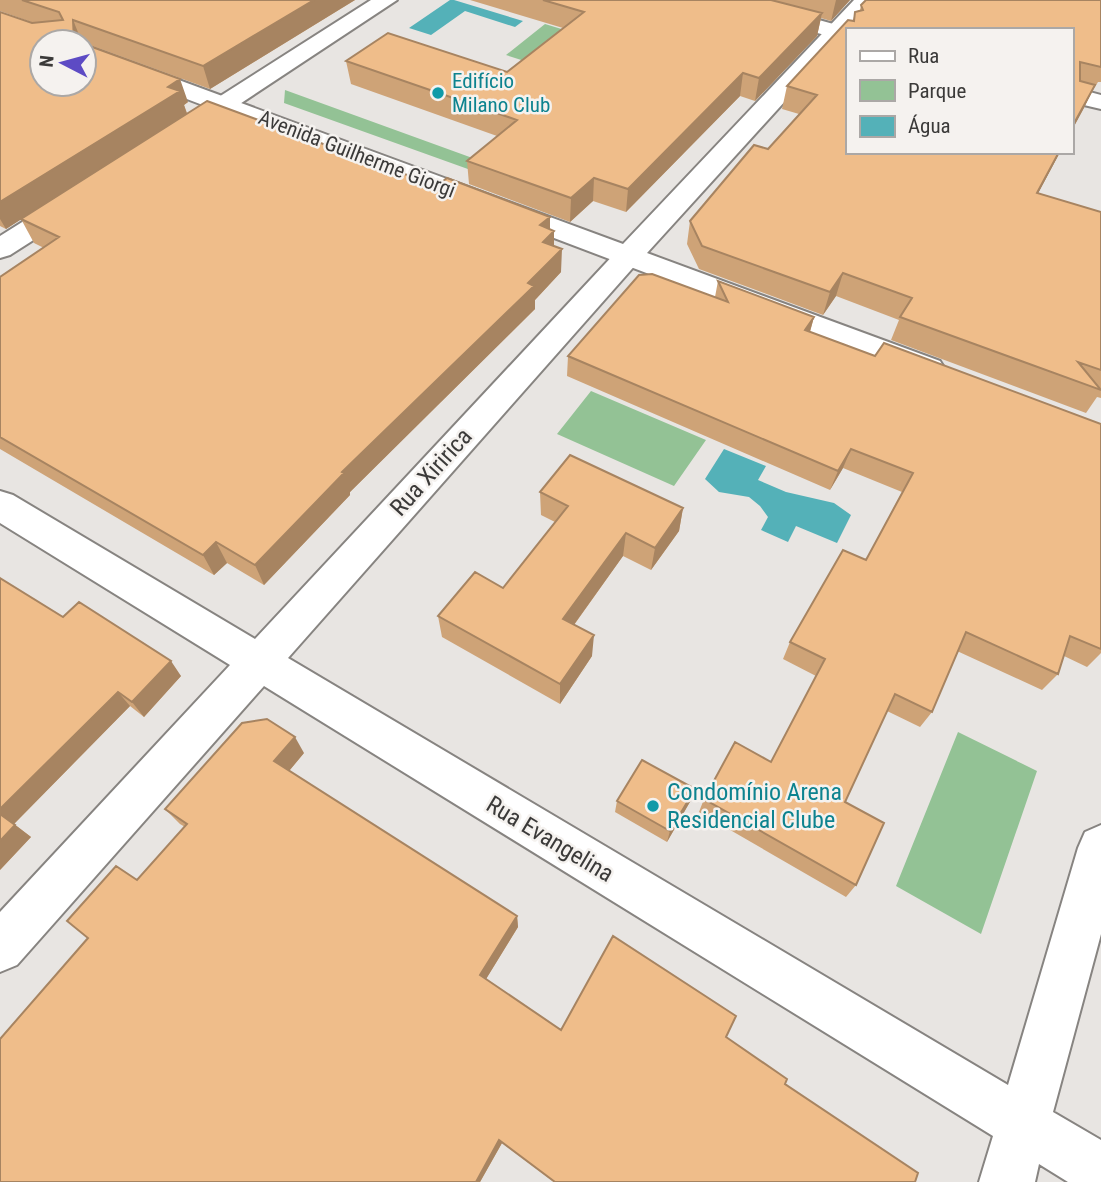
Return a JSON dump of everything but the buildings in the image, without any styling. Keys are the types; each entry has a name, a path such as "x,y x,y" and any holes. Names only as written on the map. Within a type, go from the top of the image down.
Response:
{"street":[{"path":"164,143 386,0"},
{"path":"722,0 842,32"},
{"name":"Rua Xiririca","path":"0,948 628,256 842,32 866,0"},
{"name":"Avenida Guilherme Giorgi","path":"98,57 958,380"},
{"path":"1073,95 1101,102"},
{"path":"0,249 94,189"},
{"name":"Rua Evangelina","path":"0,505 1022,1126 1101,1171"},
{"path":"1007,1182 1101,848"}],"green space":[{"path":"545,24 578,34 540,66 506,55"},
{"path":"285,90 489,164 479,173 284,103"},
{"path":"591,391 706,440 674,486 557,434"},
{"path":"958,732 1037,771 981,934 896,886"}],"water":[{"path":"450,0 523,21 515,27 465,11 431,35 409,28"},
{"path":"724,449 766,466 758,480 786,492 834,503 851,515 837,543 796,526 788,542 761,530 768,517 760,506 749,497 719,492 705,479"}],"place":[{"name":"Edifício Milano Club","path":"438,93"},
{"name":"Condomínio Arena Residencial Clube","path":"653,806"}]}
